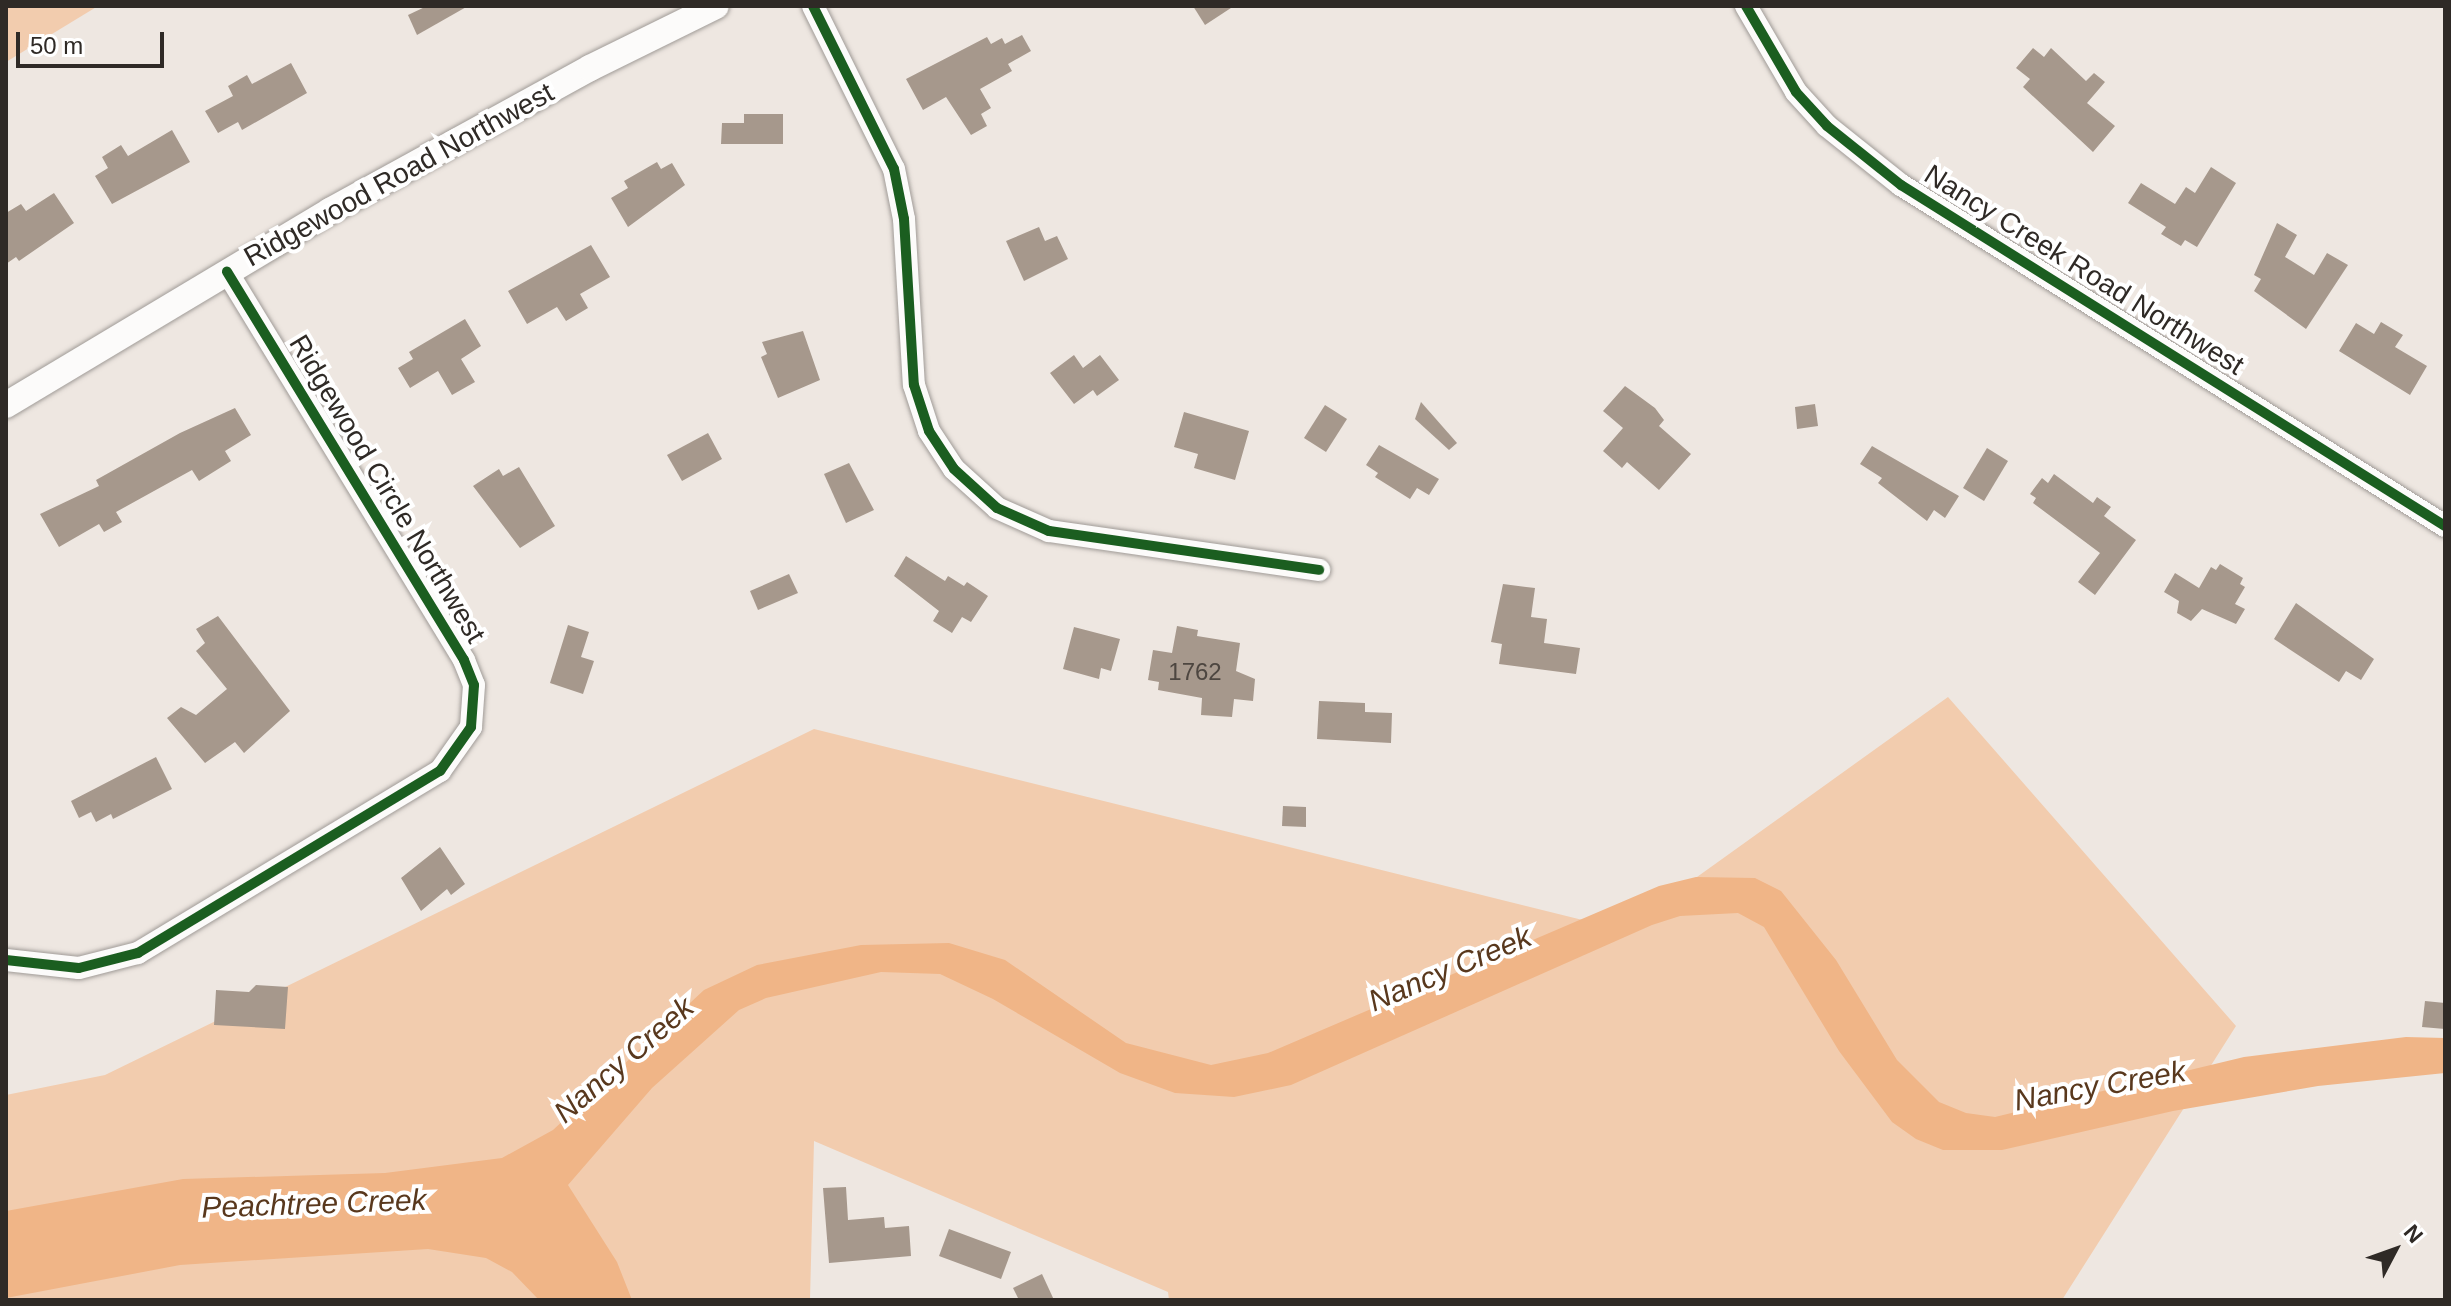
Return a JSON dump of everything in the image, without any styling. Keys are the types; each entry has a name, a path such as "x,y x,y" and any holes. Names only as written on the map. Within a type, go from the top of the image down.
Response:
{"street":[{"name":"Ridgewood Road Northwest","path":"6,405 227,272 590,68 716,6"},
{"path":"813,6 894,169 904,219 914,385 929,431 954,469 997,508 1049,531 1319,570"},
{"name":"Nancy Creek Road Northwest","path":"1746,6 1796,92 1827,126 1901,185 2445,526"},
{"name":"Ridgewood Circle Northwest","path":"6,960 79,968 138,953 440,771 459,752 471,727 474,685 464,660 227,272"}],"shaded area":[{"path":"6,6 98,6 6,62"},
{"path":"1948,697 2236,1026 2062,1300 1169,1300 1168,1292 814,1141 810,1300 6,1300 6,1095 105,1075 814,729 1623,930"}],"water":[{"name":"Peachtree Creek","path":"1696,877 1755,878 1781,891 1836,960 1897,1060 1939,1102 1966,1113 1995,1117 2244,1057 2406,1037 2445,1038 2445,1073 2318,1086 2173,1111 2002,1150 1943,1150 1916,1139 1892,1122 1839,1051 1764,927 1738,913 1680,916 1652,925 1291,1085 1234,1097 1175,1093 1120,1073 993,999 940,974 881,972 766,998 739,1010 652,1088 568,1185 617,1262 632,1300 539,1300 512,1272 486,1258 428,1249 180,1265 6,1298 6,1211 183,1179 385,1173 502,1158 553,1130 704,990 757,965 861,945 949,943 1005,960 1126,1043 1211,1065 1268,1053 1659,886"}],"building":[{"path":"427,6 468,6 417,35 408,15"},
{"path":"1193,6 1234,6 1205,25"},
{"path":"1022,35 1031,51 1008,64 1012,71 980,89 991,108 981,114 987,126 971,135 946,97 923,110 906,79 987,37 991,44 1002,38 1005,44"},
{"path":"2033,48 2044,57 2051,48 2086,81 2094,73 2105,82 2087,103 2115,126 2093,152 2023,87 2030,79 2016,68"},
{"path":"291,63 307,93 242,130 238,122 218,133 205,111 233,96 228,86 247,75 252,84"},
{"path":"744,114 783,114 783,144 721,144 722,123 744,123"},
{"path":"172,130 190,162 112,204 95,176 108,168 102,157 121,145 128,156"},
{"path":"657,162 661,169 672,163 685,185 628,227 611,198 628,188 624,181"},
{"path":"2211,167 2236,183 2197,247 2185,240 2181,246 2161,234 2166,227 2128,203 2141,183 2175,204 2186,187 2195,193"},
{"path":"54,193 74,223 19,261 16,257 6,264 6,213 21,204 26,211"},
{"path":"2277,223 2297,235 2285,257 2314,275 2327,253 2348,265 2306,329 2254,291 2261,279 2254,275"},
{"path":"1039,227 1045,241 1057,236 1068,259 1024,281 1006,241"},
{"path":"591,245 610,277 580,294 588,308 566,321 557,307 527,324 508,291"},
{"path":"465,319 481,346 461,359 475,382 452,395 438,371 410,388 398,368 413,359 409,352"},
{"path":"2381,322 2403,335 2395,347 2427,366 2410,395 2339,351 2356,323 2374,334"},
{"path":"803,331 820,380 778,398 761,357 767,354 762,342"},
{"path":"1074,355 1083,368 1100,355 1119,380 1097,396 1093,390 1074,404 1050,373"},
{"path":"1625,386 1655,408 1664,420 1659,426 1691,454 1659,490 1627,462 1622,468 1603,451 1623,428 1603,411"},
{"path":"1421,402 1457,443 1449,450 1415,419"},
{"path":"1815,404 1818,426 1797,429 1795,407"},
{"path":"1325,405 1347,419 1326,452 1304,438"},
{"path":"235,408 251,435 225,451 231,461 199,481 192,470 116,512 122,522 104,532 99,524 59,547 40,514 99,486 96,480 180,433"},
{"path":"1184,412 1249,431 1235,480 1194,468 1198,454 1174,447"},
{"path":"708,433 722,459 682,481 667,455"},
{"path":"1379,445 1439,479 1429,495 1417,488 1410,499 1375,477 1378,473 1366,465"},
{"path":"1872,446 1959,496 1945,518 1934,510 1927,521 1878,483 1882,478 1860,464"},
{"path":"1987,448 2008,461 1984,501 1963,488"},
{"path":"849,463 874,510 846,523 824,474"},
{"path":"519,467 555,526 520,548 473,486 499,469 503,476"},
{"path":"2054,474 2093,503 2097,497 2111,507 2104,516 2136,540 2095,595 2078,582 2100,553 2033,503 2036,498 2030,494 2042,478 2048,483"},
{"path":"906,556 945,581 948,576 964,586 967,582 988,596 971,622 962,617 952,633 933,621 939,611 894,576"},
{"path":"2220,564 2243,578 2240,584 2245,587 2235,604 2245,609 2236,624 2202,609 2191,621 2177,613 2179,601 2164,592 2175,573 2199,588 2211,567 2216,570"},
{"path":"789,574 798,593 758,610 750,591"},
{"path":"1503,584 1535,588 1531,617 1547,619 1544,643 1580,648 1576,674 1499,664 1502,644 1491,642"},
{"path":"2296,603 2374,659 2361,680 2346,671 2339,682 2274,639"},
{"path":"218,616 290,711 244,753 235,742 205,763 167,718 181,707 196,715 227,689 196,651 205,643 196,629"},
{"path":"568,625 589,632 581,657 594,661 583,694 550,683"},
{"path":"1177,626 1198,630 1197,636 1240,643 1236,671 1255,679 1253,701 1234,699 1232,717 1201,715 1202,698 1158,690 1159,682 1148,680 1153,650 1172,653"},
{"path":"1074,627 1120,639 1111,671 1101,668 1099,679 1063,669"},
{"path":"1319,701 1365,703 1365,712 1392,713 1391,743 1317,739"},
{"path":"156,757 172,789 113,819 111,814 96,822 91,812 79,818 71,801"},
{"path":"1283,806 1306,807 1306,827 1282,826"},
{"path":"440,847 465,884 451,895 447,889 421,911 401,878"},
{"path":"256,985 288,987 285,1029 214,1025 216,990 249,992"},
{"path":"2425,1001 2445,1003 2445,1029 2422,1027"},
{"path":"846,1187 848,1220 884,1217 885,1228 909,1226 911,1256 829,1263 823,1188"},
{"path":"949,1229 1011,1252 1001,1279 939,1256"},
{"path":"1042,1274 1054,1300 1019,1300 1013,1288"}],"cycle path":[{"path":"813,6 894,169 904,219 914,385 929,431 954,469 997,508 1049,531 1319,570"},
{"path":"1746,6 1796,92 1827,126 1901,185 2445,526"},
{"path":"6,960 79,968 138,953 440,771 471,727 474,685 464,660 227,272"}],"water label":[{"name":"Nancy Creek","path":"1450,969"},
{"name":"Nancy Creek","path":"624,1060"},
{"name":"Nancy Creek","path":"2100,1086"}]}
